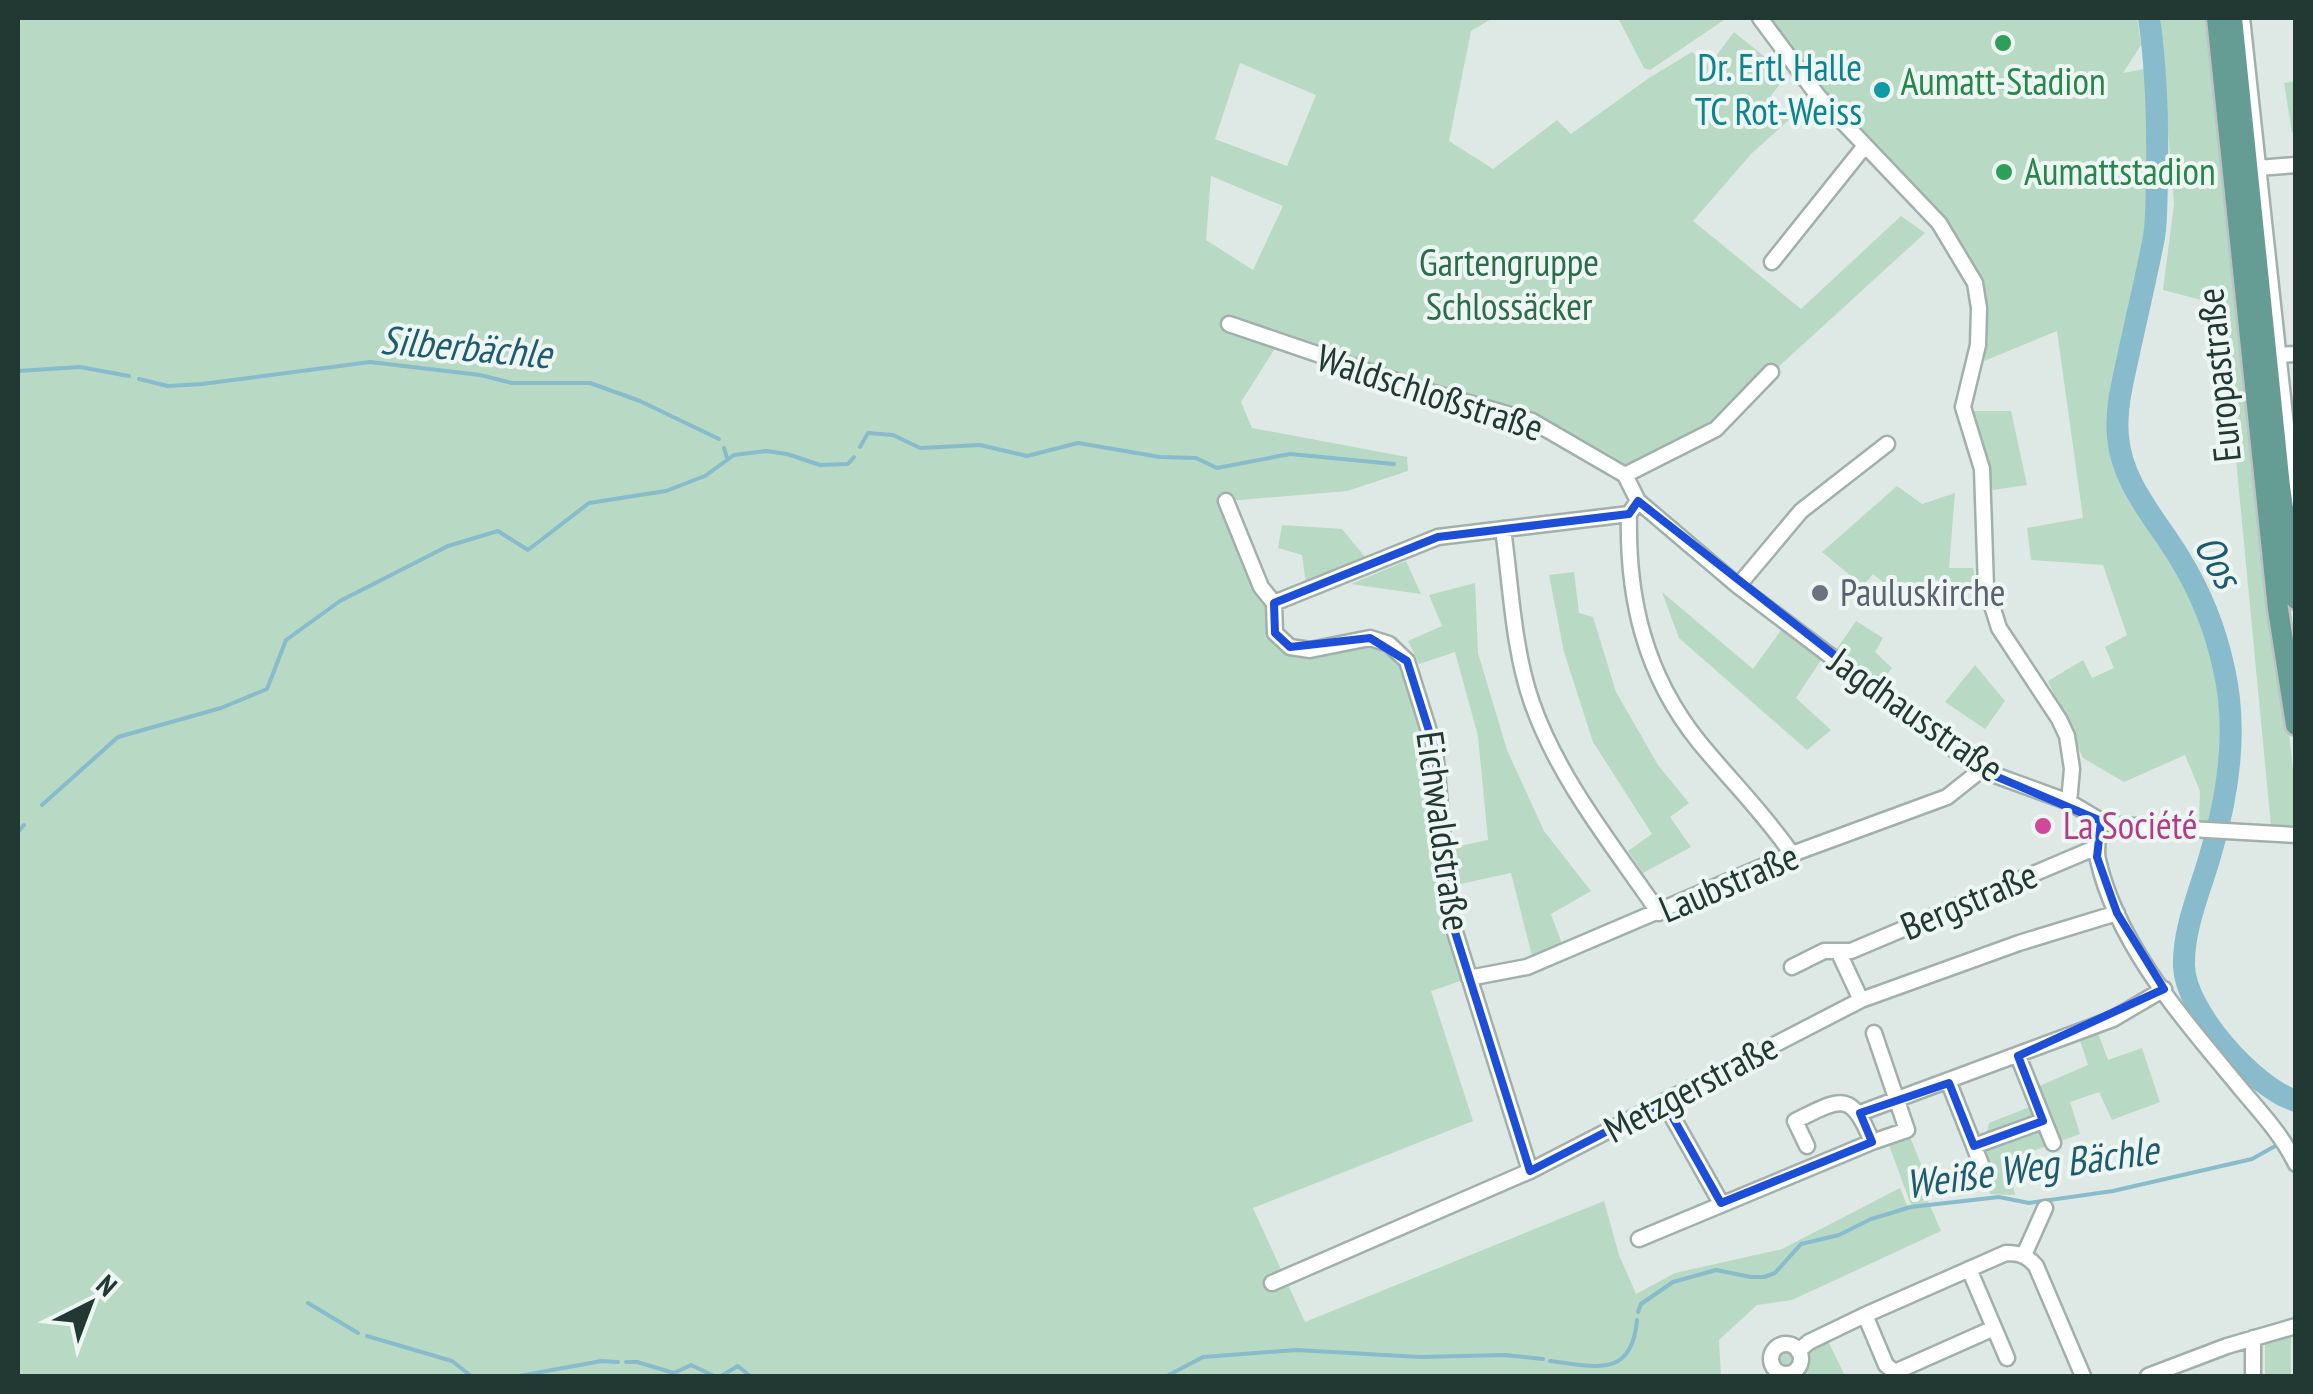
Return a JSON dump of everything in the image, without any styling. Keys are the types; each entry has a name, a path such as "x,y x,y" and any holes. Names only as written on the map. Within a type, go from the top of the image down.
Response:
{"main road":[{"name":"Europastraße","path":"2217,18 2278,609 2296,725"},
{"name":"Europastraße","path":"2232,18 2280,487 2296,599"}],"street":[{"path":"1760,18 1818,96 1939,223 1976,283 1978,345 1963,407 1982,469 1986,588 1999,628 2067,736 2072,769 2068,802"},
{"path":"2242,18 2296,518"},
{"path":"1772,262 1864,148"},
{"path":"2258,168 2296,165"},
{"name":"Waldschloßstraße","path":"1229,324 1423,390 1532,420 1625,475"},
{"path":"2279,355 2296,354"},
{"path":"1625,475 1716,429 1771,372"},
{"path":"1738,586 1801,512 1886,444"},
{"name":"Jagdhausstraße","path":"1625,475 1634,508 1981,770 2068,802 2101,821 2127,827 2294,834"},
{"path":"1226,501 1261,587 1274,603 1438,537 1634,508 1628,544 1636,612 1652,668 1697,740 1771,823 1792,854"},
{"path":"1503,529 1522,663 1532,703 1563,769 1659,913"},
{"name":"Eichwaldstraße","path":"1274,603 1274,633 1290,647 1310,650 1370,638 1388,644 1406,661 1435,750 1450,916 1530,1170"},
{"name":"Laubstraße","path":"1470,978 1527,967 1792,854 1947,797 1981,770"},
{"path":"2101,821 2097,857 2116,913 2164,989 2278,1131 2296,1164"},
{"name":"Bergstraße","path":"1792,968 1824,951 1851,951 2097,847"},
{"name":"Metzgerstraße","path":"1272,1283 1530,1170 1861,1000 2116,913"},
{"path":"1839,952 1861,1000"},
{"path":"1860,1113 2113,1019 2164,989"},
{"path":"1640,1239 1907,1130 1874,1034"},
{"path":"2018,1056 2054,1143"},
{"path":"1949,1083 1984,1172"},
{"path":"1664,1102 1721,1203"},
{"path":"1807,1146 1795,1121 1834,1102 1860,1113 1872,1142"},
{"path":"1974,1146 2043,1121"},
{"path":"2024,1255 2044,1208"},
{"path":"1798,1350 1865,1315 2006,1253 2024,1255 2036,1266 2083,1376"},
{"path":"1969,1270 2007,1358"},
{"path":"1865,1315 1886,1365 1895,1372 1994,1328"},
{"path":"2148,1376 2296,1326"},
{"path":"2252,1338 2253,1376"}],"highlighted area":[{"path":"1638,501 1981,770 2101,821 2097,857 2117,913 2164,989 2018,1056 2043,1121 1974,1146 1949,1083 1860,1113 1872,1142 1721,1203 1664,1102 1530,1171 1450,916 1435,750 1407,661 1370,638 1290,647 1275,633 1274,603 1438,537 1629,514"}],"green space":[{"name":"Gartengruppe Schlossäcker","path":"18,18 1493,18 1471,31 1449,141 1493,169 1557,120 1571,134 1692,52 1742,91 1710,64 1734,32 1787,75 1762,107 1790,119 1752,153 1693,221 1801,309 1901,216 1925,233 1716,424 1624,468 1524,411 1279,342 1241,402 1252,428 1407,457 1408,471 1347,491 1227,501 1274,603 1275,633 1290,647 1370,638 1407,661 1427,717 1450,916 1469,978 1431,991 1473,1121 1253,1208 1305,1322 1604,1201 1619,1255 1636,1294 1675,1273 1782,1249 1900,1188 1907,1205 1911,1205 1889,1145 1910,1137 1934,1196 1920,1202 1928,1201 1941,1231 1792,1300 1757,1305 1719,1340 1721,1376 18,1376","holes":["1240,63 1316,95 1287,166 1215,139","1211,176 1283,206 1253,270 1206,240"]},
{"path":"1618,18 1727,18 1650,70 1644,68"},
{"path":"1760,18 2137,18 2141,45 2123,73 2145,69 2153,194 2148,236 2117,380 2114,439 2118,468 2128,496 2178,573 2208,637 2216,666 2223,723 2215,823 2199,823 2200,791 2185,755 2124,782 2083,758 2048,681 2083,660 2092,678 2114,668 2105,647 2127,635 2103,565 2031,560 2027,528 2083,518 2057,331 1984,361 1988,339 1963,258 1864,147"},
{"path":"2159,18 2211,18 2295,789 2295,823 2288,827 2271,826 2223,323 2205,301 2163,290 2174,204"},
{"path":"2295,81 2295,132 2292,132 2284,83"},
{"path":"1972,411 2011,411 2027,485 1993,490"},
{"path":"1897,486 1922,504 1955,493 1949,568 1973,568 1976,582 1962,597 1929,575 1908,602 1873,574 1863,586 1822,552"},
{"path":"1282,525 1342,529 1366,558 1306,584 1302,555 1278,548"},
{"path":"1406,561 1421,594 1351,584"},
{"path":"1574,572 1579,613 1593,617 1616,692 1658,765 1689,803 1670,817 1691,847 1643,873 1628,851 1652,834 1593,742 1564,652 1549,575"},
{"path":"1475,583 1478,653 1507,750 1544,831 1591,891 1551,914 1562,944 1532,956 1511,873 1460,884 1455,847 1488,840 1478,736 1455,652 1419,664 1408,641 1442,626 1429,595"},
{"path":"1662,592 1753,669 1781,630 1821,660 1796,698 1831,730 1807,750 1679,638"},
{"path":"1856,621 1883,638 1875,652 1892,668 1881,682 1836,650"},
{"path":"1975,665 2005,701 1985,729 1945,702"},
{"path":"2098,1033 2108,1060 2142,1048 2160,1102 2112,1120 2099,1092 2070,1102 2080,1134 2008,1160 2015,1195 1990,1194 1982,1152 1989,1123 2042,1102 2037,1087 2088,1065 2079,1037"},
{"path":"2291,1330 2291,1376 2265,1376 2265,1334"},
{"path":"1827,1339 1845,1376 1802,1376 1809,1348"},
{"path":"1786,1344 1797,1348 1801,1359 1797,1370 1786,1374 1775,1370 1771,1359 1775,1348"}],"waterway":[{"name":"Oos","path":"2149,18 2156,101 2156,224 2121,392 2118,437 2133,486 2187,570 2206,612 2224,669 2230,716 2222,810 2189,924 2184,966 2196,1004 2225,1046 2261,1081 2296,1101"},
{"name":"Silberbächle","path":"139,379 168,386 202,384 370,362 480,375 512,383 590,383 640,401 719,439"},
{"name":"Silberbächle","path":"18,371 80,367 129,376"},
{"name":"Silberbächle","path":"860,447 868,433 893,435 920,448 980,445 1027,456 1078,443 1160,457 1196,458 1217,468 1290,454 1394,464"},
{"name":"Silberbächle","path":"724,448 727,458"},
{"path":"42,805 118,737 221,708 267,689 286,640 340,601 448,546 498,531 528,550 589,503 666,491 705,476 734,455 766,451 820,465 848,464 854,457"},
{"path":"18,832 24,825"},
{"name":"Weiße Weg Bächle","path":"1638,1312 1641,1304 1673,1282 1716,1270 1764,1277 1775,1273 1801,1244 1839,1235 1871,1219 1911,1207 1999,1197 2029,1203 2113,1191 2252,1159 2277,1145"},
{"path":"308,1303 358,1333"},
{"name":"Weiße Weg Bächle","path":"1550,1361 1597,1366 1620,1360 1634,1339 1637,1320"},
{"name":"Weiße Weg Bächle","path":"367,1336 452,1361 471,1376"},
{"name":"Weiße Weg Bächle","path":"1167,1376 1203,1357 1297,1350 1543,1359"},
{"name":"Weiße Weg Bächle","path":"519,1376 602,1361 618,1362"},
{"name":"Weiße Weg Bächle","path":"626,1362 674,1373 691,1365 714,1376"},
{"name":"Weiße Weg Bächle","path":"721,1376 738,1366 750,1376"}],"place":[{"name":"Aumatt-Stadion","path":"2003,43"},
{"name":"Dr. Ertl Halle TC Rot-Weiss","path":"1882,90"},
{"name":"Aumattstadion","path":"2004,172"},
{"name":"Pauluskirche","path":"1820,593"},
{"name":"La Société","path":"2043,826"}]}
